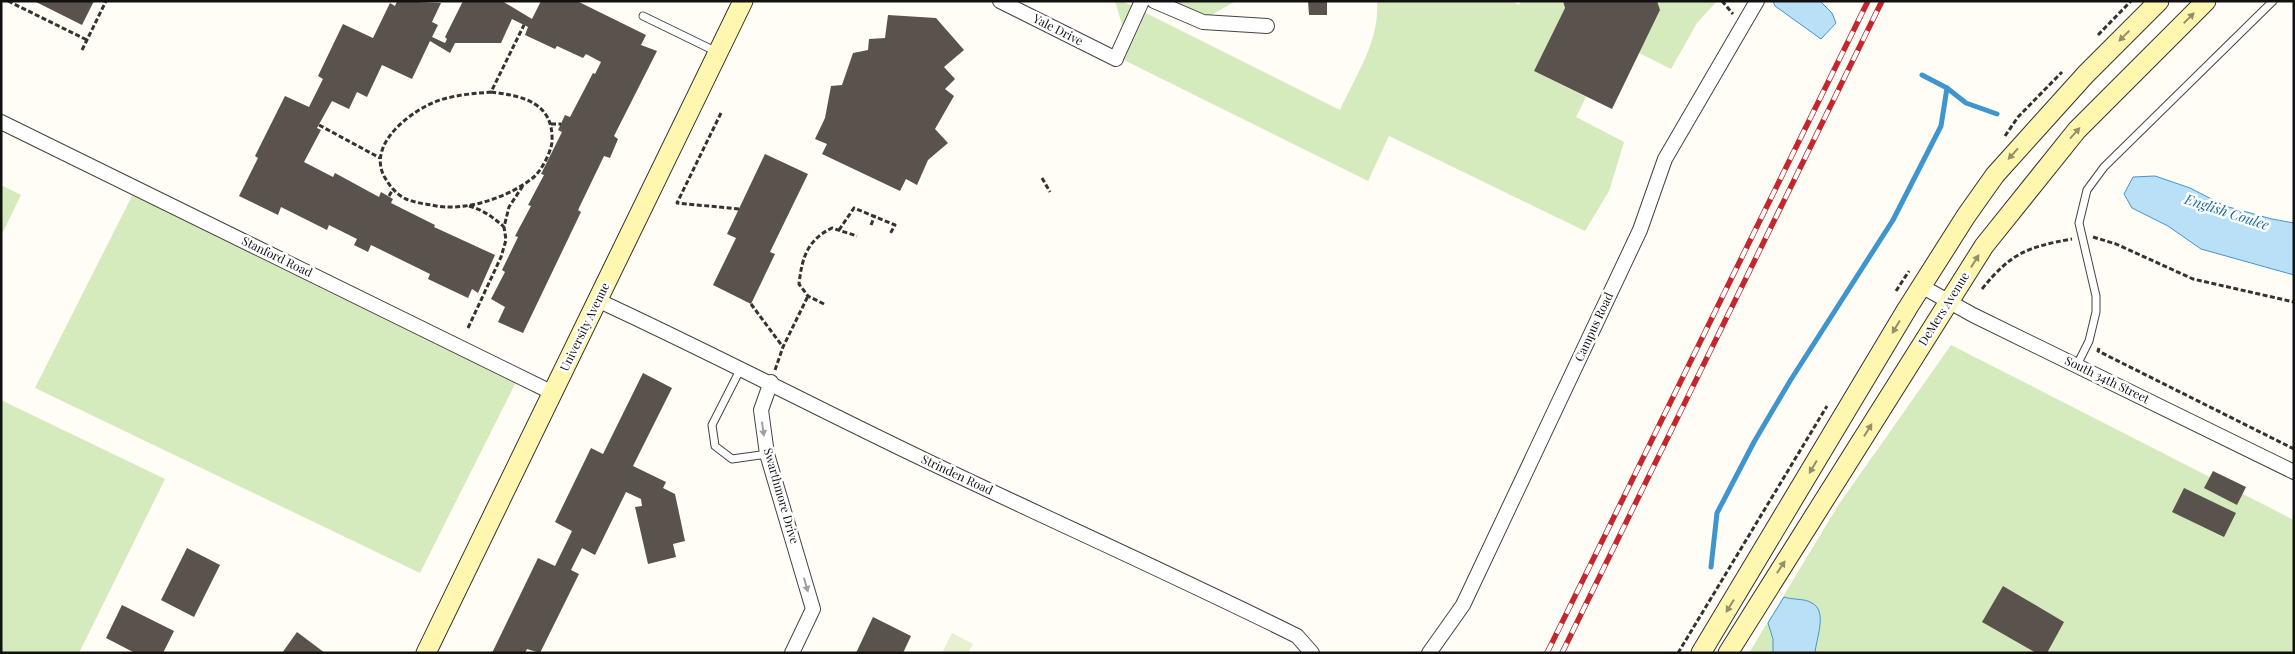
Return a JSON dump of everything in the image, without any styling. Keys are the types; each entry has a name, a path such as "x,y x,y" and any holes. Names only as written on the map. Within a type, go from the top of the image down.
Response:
{"main road":[{"name":"University Avenue","path":"426,653 743,1"},
{"path":"1701,653 1921,286 1995,175 2086,74 2159,1"},
{"name":"DeMers Avenue","path":"1728,653 1990,238 2071,136 2206,1"}],"street":[{"name":"Yale Drive","path":"1000,1 1116,58 1142,1"},
{"path":"1154,1 1203,22 1267,26"},
{"name":"Campus Road","path":"1429,653 1467,596 1640,230 1665,159 1757,1"},
{"name":"Stanford Road","path":"1,122 553,393"},
{"name":"South 34th Street","path":"1921,286 1949,302 2294,472"},
{"name":"Strinden Road","path":"597,300 682,339 740,370 771,382 922,458 1298,636 1312,653"},
{"name":"Swarthmore Drive","path":"771,382 761,410 767,454 813,609 792,653"}],"lane":[{"path":"2077,365 2089,341 2096,312 2096,291 2081,237 2079,222 2087,190 2104,167 2273,1"},
{"path":"643,16 718,52"},
{"path":"740,370 712,425 715,446 732,459 767,454"}],"path":[{"path":"8,1 87,40"},
{"path":"82,50 106,1"},
{"path":"1722,1 1733,15"},
{"path":"491,92 524,25"},
{"path":"466,206 506,194 536,175 551,149 551,124 547,113 531,102 510,95 491,92 458,95 430,104 412,114 398,126 385,142 380,158 382,174 393,189 405,198 434,206 466,206 480,209 504,227"},
{"path":"721,113 677,203 738,209"},
{"path":"551,124 560,124"},
{"path":"319,125 380,158"},
{"path":"1042,178 1050,192"},
{"path":"468,328 501,257 506,240 504,227 509,207 526,181"},
{"path":"389,196 393,189"},
{"path":"839,230 854,208 875,215 895,225 890,234"},
{"path":"871,224 875,215"},
{"path":"824,304 808,296 799,284 801,265 808,248 818,235 832,228 857,236"},
{"path":"2092,245 2091,236 2116,244 2193,279 2294,302"},
{"path":"1982,289 2000,266 2028,248 2081,237"},
{"path":"771,382 783,347 808,296"},
{"path":"751,304 783,347"},
{"path":"2100,343 2098,351 2294,449"}],"green space":[{"path":"1115,1 1122,1 1340,110 1371,43 1375,30 1377,1 1511,1 1519,5 1521,1 1563,1 1565,8 1534,71 1586,97 1576,117 1624,142 1609,191 1585,231 1389,136 1368,181 1122,59 1124,32"},
{"path":"1155,1 1236,1 1206,18"},
{"path":"1656,1 1717,1 1697,23 1671,69 1639,53 1660,10"},
{"path":"1,185 21,195 1,236"},
{"path":"136,188 519,376 420,573 35,388"},
{"path":"1951,345 2294,520 2294,653 1749,653 1839,504"},
{"path":"1,400 165,479 79,653 1,653"},
{"path":"952,633 973,644 968,653 942,653"}],"water":[{"path":"1773,1 1820,1 1832,13 1836,23 1821,39 1775,6"},
{"path":"2155,176 2190,188 2225,206 2294,223 2294,275 2201,249 2168,226 2132,208 2124,194 2133,177"},
{"path":"1784,597 1805,600 1817,607 1820,626 1815,653 1773,653 1773,639 1768,623"}],"building":[{"path":"34,1 94,1 82,25"},
{"path":"397,1 441,3 432,22 438,25 432,37 445,43 447,39 445,37 463,1 502,1 532,19 541,1 577,1 646,35 641,45 657,51 614,136 618,139 610,158 604,156 578,210 581,212 523,333 498,322 505,307 491,299 505,272 502,270 518,237 515,236 531,206 528,205 544,175 541,174 562,132 558,130 565,115 570,117 593,73 595,74 601,62 586,54 583,58 557,46 555,49 525,35 528,27 512,19 501,43 455,43 450,53 430,41 412,79 382,65 367,97 357,92 349,109 332,101 317,128 321,130 304,162 333,177 335,173 379,197 381,192 393,199 391,203 435,225 434,227 495,255 478,293 472,289 468,298 428,279 430,274 371,245 368,252 354,245 357,239 329,225 327,230 281,207 278,215 239,196 258,158 255,156 285,96 309,107 323,79 318,76 343,24 373,38 390,3 395,6"},
{"path":"1308,1 1327,1 1327,15 1309,15"},
{"path":"1563,1 1657,1 1660,10 1612,109 1534,71 1565,8"},
{"path":"888,15 936,18 964,50 944,67 955,79 945,89 954,96 935,129 948,143 928,160 917,185 906,179 900,191 822,154 827,144 815,139 825,118 831,86 842,85 853,53 868,50 869,39 885,38"},
{"path":"765,154 808,174 770,252 775,254 751,304 713,285 736,238 727,234"},
{"path":"643,373 672,388 633,466 666,482 663,488 675,494 685,541 673,544 676,557 648,564 635,507 642,506 641,499 626,492 595,555 582,548 571,570 579,574 540,653 527,649 525,653 492,653 538,558 555,566 572,531 555,522 591,448 603,454"},
{"path":"2213,471 2246,487 2237,505 2204,488"},
{"path":"2184,488 2236,513 2224,537 2172,512"},
{"path":"187,548 220,565 194,617 161,600"},
{"path":"2003,586 2064,622 2047,653 2036,653 1982,622"},
{"path":"122,605 174,631 163,653 135,653 106,638"},
{"path":"873,617 911,636 903,653 856,653"},
{"path":"297,632 325,653 282,653"}],"waterway":[{"name":"English Coulee","path":"1922,75 1947,88 1966,103 1997,114"},
{"path":"1711,567 1717,513 1754,442 1790,381 1893,220 1941,126 1947,88"}],"railway":[{"path":"1547,653 1868,1"},
{"path":"1562,653 1882,1"}]}
